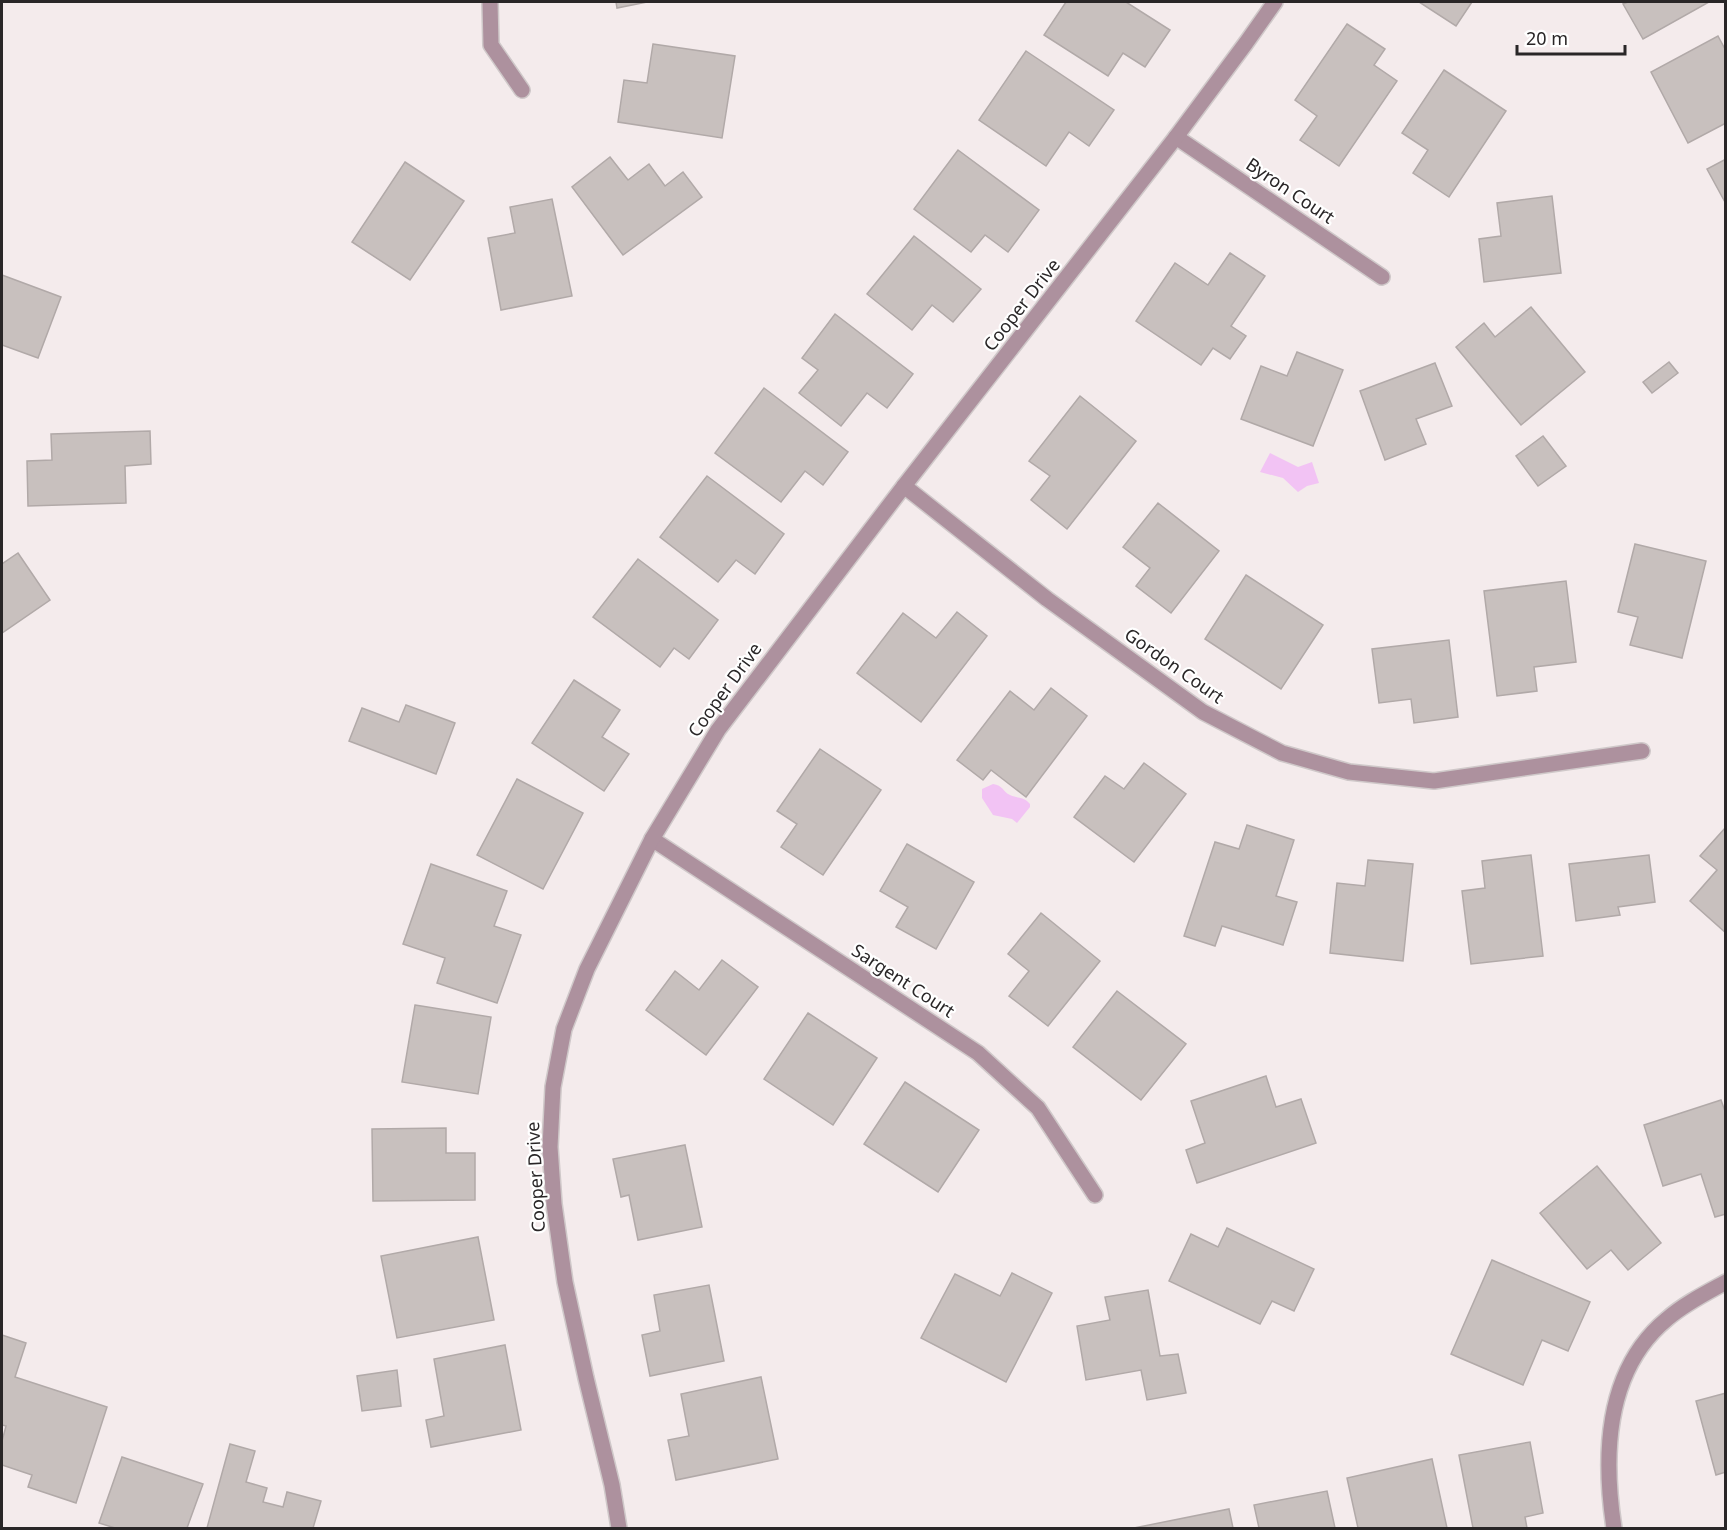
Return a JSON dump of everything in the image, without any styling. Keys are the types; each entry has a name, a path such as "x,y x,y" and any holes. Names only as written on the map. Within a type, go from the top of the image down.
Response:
{"street":[{"path":"490,2 491,45 522,90"},
{"name":"Cooper Drive","path":"619,1528 612,1485 565,1282 554,1204 550,1147 553,1087 564,1029 587,969 652,839 718,730 904,486 1176,137 1275,2"},
{"name":"Byron Court","path":"1176,137 1382,277"},
{"name":"Gordon Court","path":"904,486 1047,599 1203,712 1282,753 1349,772 1434,781 1642,751"},
{"name":"Sargent Court","path":"652,839 978,1053 1038,1108 1095,1195"},
{"path":"1614,1528 1608,1486 1609,1441 1619,1391 1631,1362 1666,1319 1725,1282"}],"shaded area":[{"path":"1270,453 1298,467 1312,462 1319,483 1307,486 1298,492 1283,478 1260,472"},
{"path":"993,784 1030,804 1017,823 1012,819 993,815 982,798 982,789"}],"building":[{"path":"616,2 647,2 617,8"},
{"path":"1066,2 1126,2 1170,30 1145,67 1123,53 1108,76 1044,35"},
{"path":"1419,2 1472,2 1456,26"},
{"path":"1628,2 1709,2 1643,39 1623,4"},
{"path":"1347,24 1385,49 1374,65 1397,81 1339,166 1300,140 1317,116 1295,100"},
{"path":"1718,36 1726,51 1726,123 1688,143 1651,72"},
{"path":"653,44 735,56 722,138 618,122 624,80 647,83"},
{"path":"1026,51 1114,110 1089,146 1069,132 1046,166 979,120"},
{"path":"1444,70 1506,111 1449,197 1413,173 1428,150 1402,133"},
{"path":"958,150 1039,210 1008,252 985,235 971,252 914,209"},
{"path":"610,157 628,180 649,164 665,186 683,172 702,197 623,255 572,187"},
{"path":"1726,159 1726,204 1707,169"},
{"path":"405,162 464,201 410,280 352,242"},
{"path":"1552,196 1561,273 1484,282 1479,239 1501,236 1497,203"},
{"path":"552,199 572,296 501,310 488,238 515,233 510,207"},
{"path":"914,236 981,289 953,322 932,305 912,330 867,294"},
{"path":"1230,253 1265,276 1231,326 1246,336 1230,359 1213,348 1201,365 1136,321 1175,263 1208,285"},
{"path":"2,275 61,297 38,358 2,345"},
{"path":"1531,307 1585,372 1521,425 1456,347 1484,323 1495,337"},
{"path":"835,314 913,374 887,408 867,393 841,426 799,393 818,370 802,358"},
{"path":"1297,352 1343,370 1313,446 1241,419 1261,366 1287,376"},
{"path":"1669,362 1678,373 1652,393 1643,382"},
{"path":"1435,363 1452,406 1416,419 1426,444 1385,460 1360,391"},
{"path":"764,388 848,452 823,485 805,471 781,502 715,453"},
{"path":"1080,396 1136,441 1067,529 1031,500 1050,476 1029,461"},
{"path":"150,431 151,464 125,466 126,503 28,506 27,461 52,460 51,434"},
{"path":"1543,436 1566,466 1538,486 1516,456"},
{"path":"707,476 784,534 755,574 736,560 718,582 660,537"},
{"path":"1158,503 1219,551 1171,613 1136,586 1150,568 1123,547"},
{"path":"1635,544 1706,561 1682,658 1630,645 1638,617 1618,612"},
{"path":"18,553 50,600 2,633 2,564"},
{"path":"638,559 718,620 689,659 674,648 660,667 593,617"},
{"path":"1246,575 1323,625 1281,689 1205,639"},
{"path":"1566,581 1576,662 1534,667 1537,691 1497,696 1484,591"},
{"path":"957,612 987,636 921,722 857,673 903,613 936,638"},
{"path":"1449,640 1458,717 1414,723 1411,699 1379,703 1372,649"},
{"path":"574,680 620,710 602,737 629,754 604,791 532,743"},
{"path":"1051,688 1087,716 1026,797 991,770 983,780 957,760 1010,691 1034,710"},
{"path":"406,705 455,723 436,774 349,741 362,708 399,722"},
{"path":"820,749 881,790 823,875 781,847 797,824 777,811"},
{"path":"1144,763 1186,794 1134,862 1074,817 1105,776 1124,789"},
{"path":"517,779 583,813 543,889 477,855"},
{"path":"1247,825 1294,840 1276,896 1297,902 1283,945 1222,926 1215,946 1184,936 1215,842 1239,849"},
{"path":"1726,827 1726,933 1690,901 1717,870 1700,856"},
{"path":"907,844 974,882 936,949 896,927 908,907 880,891"},
{"path":"1531,855 1543,956 1471,964 1462,891 1485,888 1482,861"},
{"path":"1649,855 1655,902 1618,907 1620,915 1576,921 1569,864"},
{"path":"1368,860 1413,864 1403,961 1330,953 1337,883 1365,886"},
{"path":"431,864 507,891 494,926 521,935 497,1003 437,983 445,958 403,944"},
{"path":"1041,913 1100,961 1048,1026 1009,996 1029,971 1008,954"},
{"path":"722,960 758,987 706,1055 646,1010 675,971 699,990"},
{"path":"1117,991 1186,1044 1141,1100 1073,1047"},
{"path":"415,1005 491,1017 478,1094 402,1082"},
{"path":"808,1013 877,1058 833,1125 764,1079"},
{"path":"1266,1076 1276,1107 1301,1099 1316,1143 1197,1183 1186,1150 1205,1143 1191,1101"},
{"path":"905,1082 979,1130 938,1192 864,1144"},
{"path":"1721,1100 1726,1114 1726,1214 1715,1217 1701,1174 1663,1186 1644,1125"},
{"path":"446,1128 446,1153 475,1153 475,1200 373,1201 372,1129"},
{"path":"685,1145 702,1227 638,1240 629,1195 621,1197 613,1159"},
{"path":"1597,1166 1661,1243 1628,1270 1611,1250 1587,1269 1540,1213"},
{"path":"1227,1228 1314,1269 1294,1311 1272,1301 1260,1324 1169,1281 1191,1234 1218,1247"},
{"path":"478,1237 494,1320 397,1338 381,1256"},
{"path":"1492,1260 1590,1302 1568,1351 1542,1340 1523,1385 1451,1354"},
{"path":"1012,1273 1052,1293 1006,1382 921,1338 955,1274 1000,1296"},
{"path":"709,1285 724,1361 650,1376 642,1335 660,1331 654,1295"},
{"path":"1148,1290 1160,1356 1178,1354 1186,1393 1147,1400 1141,1370 1086,1380 1077,1326 1110,1320 1105,1297"},
{"path":"2,1335 26,1343 15,1377 107,1407 76,1503 28,1487 32,1475 2,1465 2,1441 6,1426 2,1425"},
{"path":"505,1345 521,1430 431,1447 426,1420 444,1416 434,1359"},
{"path":"397,1370 401,1406 362,1411 357,1376"},
{"path":"761,1377 778,1459 676,1480 668,1440 689,1436 681,1394"},
{"path":"1726,1393 1726,1472 1716,1475 1696,1401"},
{"path":"1530,1442 1543,1513 1525,1517 1527,1528 1473,1528 1459,1455"},
{"path":"230,1444 255,1451 246,1482 267,1488 263,1502 283,1507 287,1492 321,1501 313,1528 207,1528"},
{"path":"122,1457 203,1484 187,1528 115,1528 99,1523"},
{"path":"1432,1459 1447,1528 1358,1528 1347,1478"},
{"path":"1327,1491 1335,1528 1259,1528 1254,1505"},
{"path":"1229,1509 1233,1528 1134,1528"}]}
